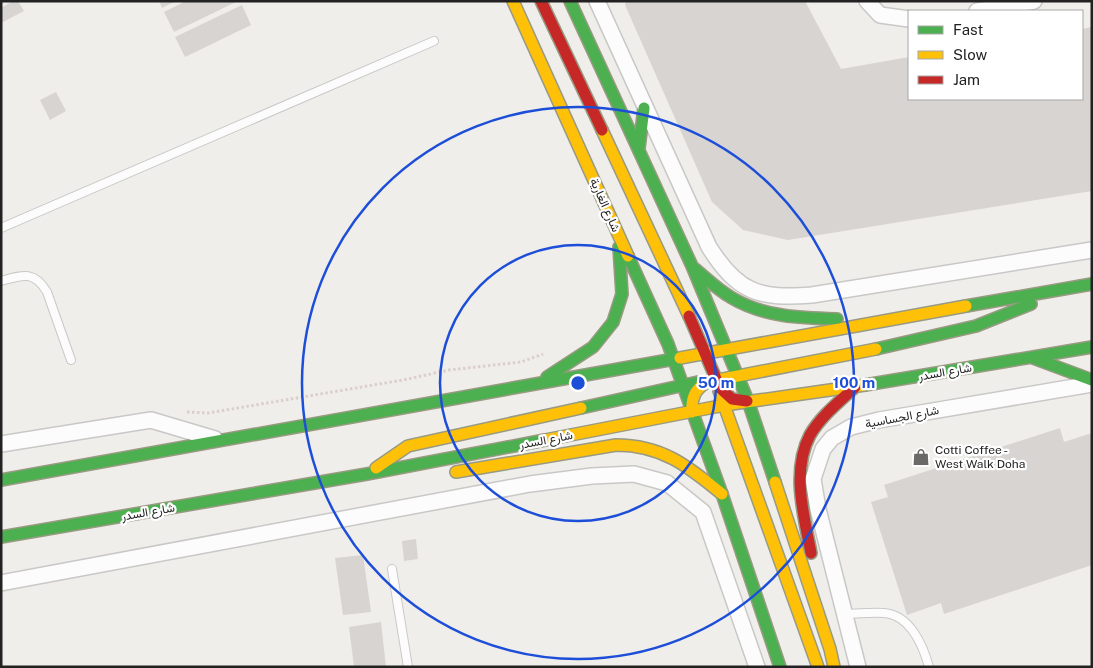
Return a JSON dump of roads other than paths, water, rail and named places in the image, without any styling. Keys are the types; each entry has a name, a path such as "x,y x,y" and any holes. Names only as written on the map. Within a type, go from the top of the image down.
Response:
{"main road":[{"name":"شارع الغارية","path":"513,1 673,359 692,412"},
{"path":"541,1 696,331 725,405 818,667"},
{"path":"570,1 692,266 748,401 830,649"},
{"path":"639,148 644,108"},
{"path":"539,382 593,347 613,322 622,294 618,234"},
{"path":"692,266 732,298 760,310 804,318 881,320"},
{"path":"1,480 539,382 727,350 881,320 1092,284"},
{"path":"367,474 408,446 683,385 901,344 976,326 1078,286"},
{"name":"شارع السدر","path":"1,537 367,474 725,405 855,387 1092,347"},
{"path":"727,350 730,361 729,367 723,375 704,383 695,390 692,400 692,412 722,494 780,667"},
{"path":"1032,357 1092,380"},
{"path":"673,359 687,360 700,364 709,371 722,391 729,397 735,400 748,401"},
{"path":"834,667 802,504 800,463 807,440 829,411 855,387"},
{"path":"444,474 616,445 639,446 662,452 680,461 722,494"},
{"path":"367,474 396,479"}],"street":[{"path":"597,1 644,108 709,247 719,263 732,278 758,293 783,297 812,295 1092,250"},
{"path":"867,1 880,15 908,20"},
{"path":"982,10 1034,1"},
{"name":"شارع الجساسية","path":"858,667 818,509 813,479 823,449 832,438 851,427 879,420 1092,384"},
{"path":"1,444 152,420 218,441"},
{"path":"1,583 530,484 592,476 634,474 667,483 703,512 757,667"}],"lane":[{"path":"1,228 434,41"},
{"path":"1,281 22,275 33,277 41,283 47,292 71,360"},
{"path":"392,568 408,667"},
{"path":"845,614 886,613 902,620 916,634 925,651 929,667"}],"place":[{"name":"Cotti Coffee - West Walk Doha","path":"921,457"}]}
